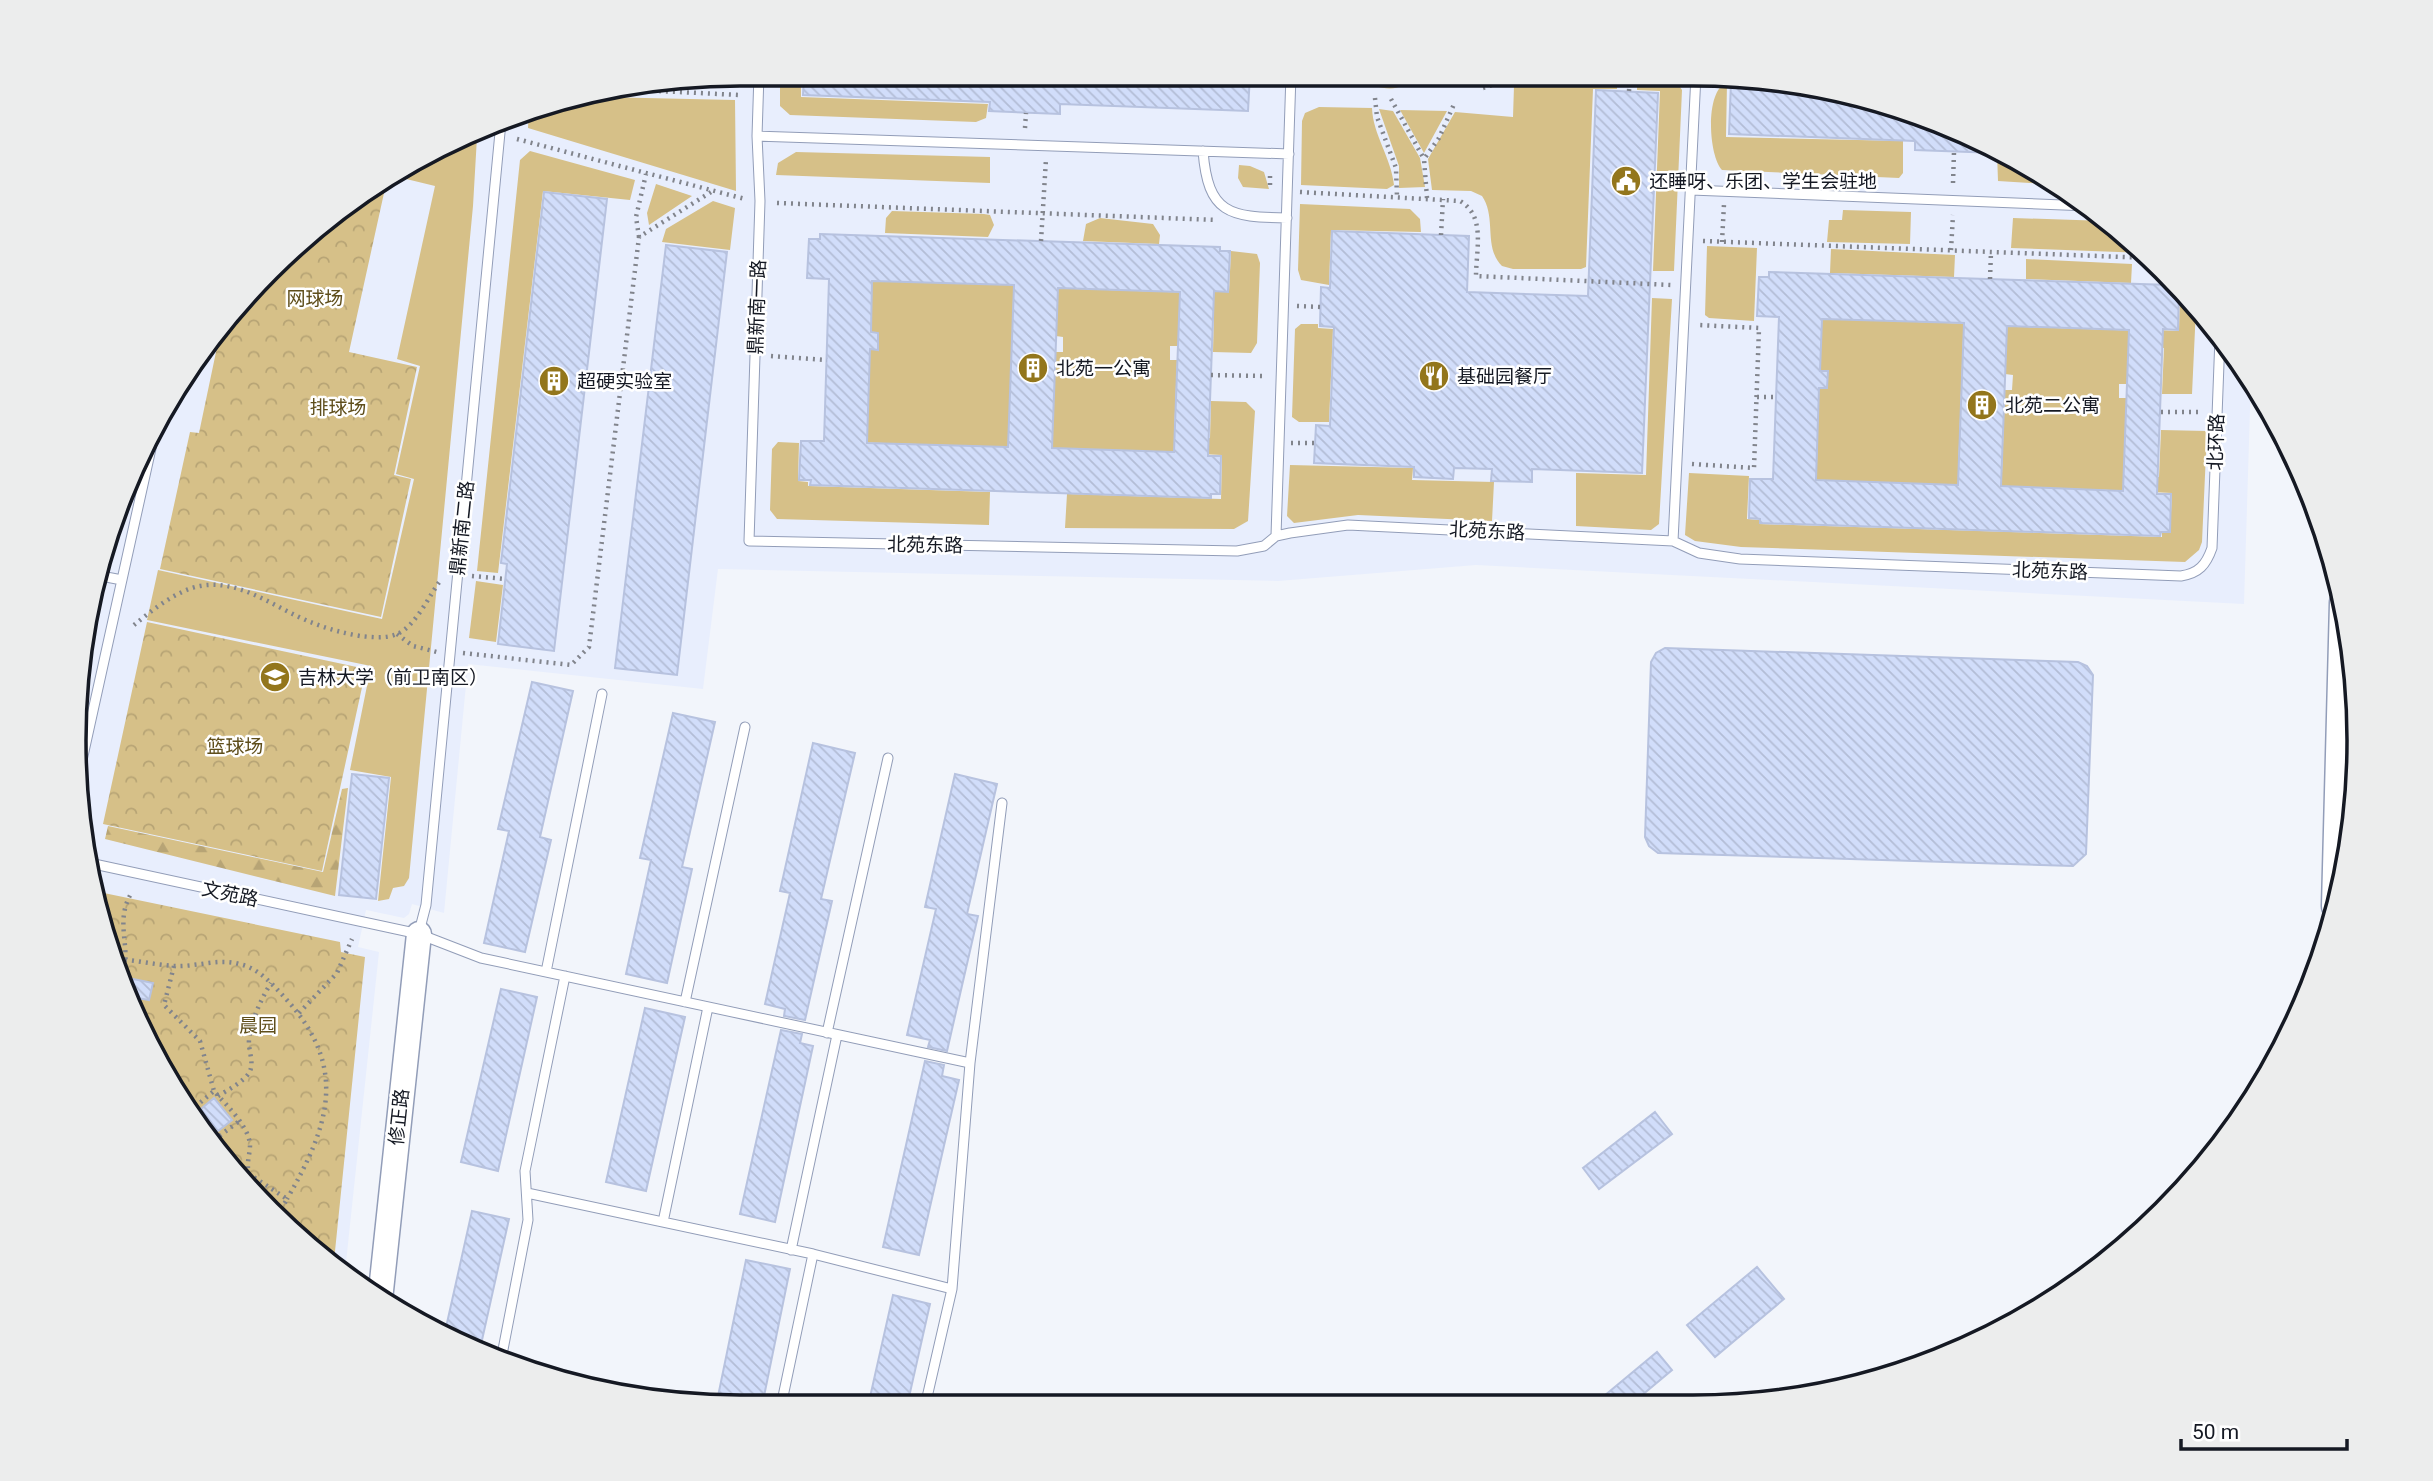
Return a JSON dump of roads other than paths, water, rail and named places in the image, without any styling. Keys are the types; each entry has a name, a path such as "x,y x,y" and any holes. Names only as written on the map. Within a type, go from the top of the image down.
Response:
{"main road":[{"path":"2337,854 2342,660"}],"street":[{"name":"修正路","path":"381,1288 419,934"}],"lane":[{"name":"鼎新南一路","path":"749,541 760,201 757,136 759,86"},
{"path":"1276,536 1291,86"},
{"path":"1673,541 1696,86"},
{"name":"鼎新南二路","path":"419,934 426,905 500,132"},
{"path":"757,136 1289,154"},
{"path":"1203,151 1209,189 1224,209 1248,217 1287,218"},
{"path":"1691,190 2069,205"},
{"name":"北环路","path":"2212,548 2219,352"},
{"path":"86,742 148,463"},
{"name":"北苑东路","path":"749,541 1228,551 1264,546 1276,536 1348,525 1673,541 1699,553 1740,559 2181,576 2200,570 2207,562 2212,548"},
{"path":"107,577 122,580"},
{"path":"546,972 602,694"},
{"path":"685,1002 745,727"},
{"path":"791,1250 888,758"},
{"path":"928,1395 952,1289 970,1063 1002,803"},
{"name":"文苑路","path":"97,865 419,934 481,958 970,1063"},
{"path":"503,1350 528,1220 525,1171 565,976"},
{"path":"663,1222 708,1007"},
{"path":"527,1193 813,1254 952,1289"},
{"path":"783,1395 813,1254"}],"place":[{"name":"还睡呀、乐团、学生会驻地","path":"1626,181"},
{"name":"北苑一公寓","path":"1033,368"},
{"name":"基础园餐厅","path":"1434,376"},
{"name":"超硬实验室","path":"554,381"},
{"name":"北苑二公寓","path":"1982,405"},
{"name":"吉林大学（前卫南区）","path":"275,677"}],"park label":[{"name":"网球场","path":"315,298"},
{"name":"排球场","path":"338,407"},
{"name":"篮球场","path":"235,746"},
{"name":"晨园","path":"258,1025"}]}
